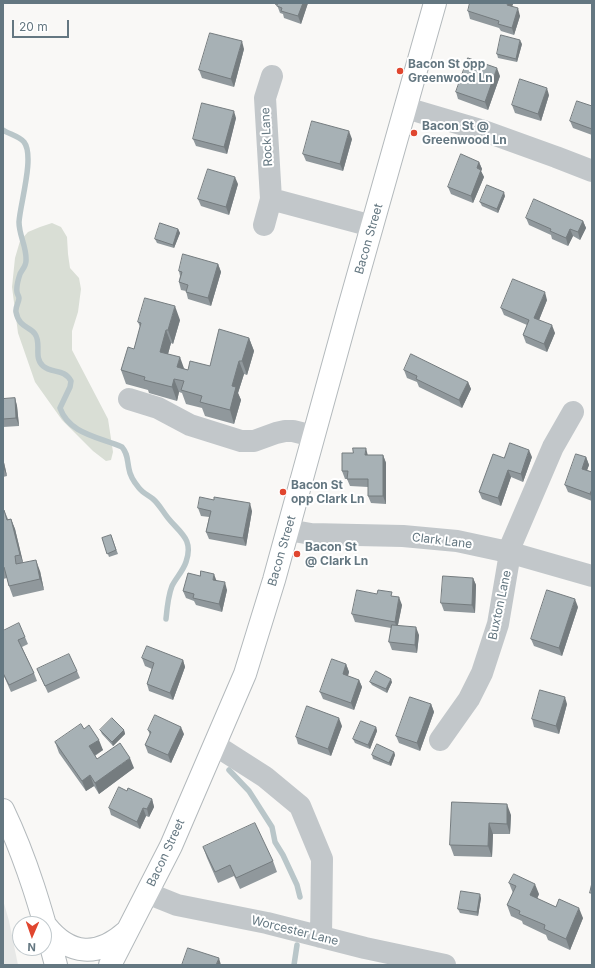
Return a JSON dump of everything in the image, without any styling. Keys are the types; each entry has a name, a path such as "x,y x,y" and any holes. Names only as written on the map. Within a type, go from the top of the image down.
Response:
{"main road":[{"name":"Bacon Street","path":"110,965 171,846 245,674 288,530 435,3"},
{"path":"3,810 17,840 43,916"},
{"path":"52,934 63,943 86,950 108,946 127,931"},
{"path":"52,949 56,965"}],"street":[{"name":"Rock Lane","path":"264,225 271,199 264,98 272,76"},
{"path":"406,108 484,131 592,171"},
{"path":"271,199 372,226"},
{"path":"129,399 167,412 190,425 241,441 254,441 285,431 293,431 313,436"},
{"name":"Buxton Lane","path":"440,740 469,699 482,673 498,624 509,553 553,447 573,412"},
{"name":"Clark Lane","path":"288,530 311,534 404,536 457,541 509,553 592,576"},
{"path":"215,745 265,777 300,806 322,859 321,937"},
{"name":"Worcester Lane","path":"147,893 177,905 267,923 392,954 445,965"}],"shaded area":[{"path":"52,223 61,227 67,237 70,268 79,278 81,289 78,312 72,331 72,350 108,419 113,452 111,460 106,461 93,451 62,420 35,382 18,333 12,287 15,258 20,241 28,232"},
{"path":"3,900 12,936 12,956 16,956 18,965 3,965"}],"building":[{"path":"278,3 303,3 298,16 281,11 282,8 277,6"},
{"path":"470,3 508,3 507,5 518,8 512,28 498,24 499,21 468,11"},
{"path":"210,33 242,41 231,79 199,70"},
{"path":"501,35 520,40 516,59 497,54"},
{"path":"468,58 497,68 485,102 456,92"},
{"path":"520,79 547,88 538,114 512,105"},
{"path":"577,101 592,106 592,129 570,121"},
{"path":"202,103 234,111 224,147 193,139"},
{"path":"312,121 349,131 340,164 303,154"},
{"path":"461,154 479,162 477,168 481,170 471,196 448,187"},
{"path":"208,169 235,177 226,207 198,199"},
{"path":"487,185 504,192 497,209 480,202"},
{"path":"534,199 583,221 578,232 570,229 566,238 550,231 551,229 526,218"},
{"path":"160,223 178,229 173,245 155,239"},
{"path":"183,254 218,264 208,298 186,292 188,285 179,282 182,272 179,271"},
{"path":"513,279 545,292 534,318 552,325 544,344 523,335 529,320 501,308"},
{"path":"145,298 175,306 160,352 180,357 177,367 188,370 190,361 210,366 219,329 249,338 242,361 239,361 232,386 236,387 230,410 200,402 202,396 181,390 184,381 174,379 172,387 144,380 145,377 121,370 128,347 134,349 141,323 138,322"},
{"path":"411,354 468,382 459,400 416,379 417,376 404,370"},
{"path":"15,398 16,418 3,419 3,399"},
{"path":"510,443 529,450 521,474 508,470 498,498 479,492 493,454 504,458"},
{"path":"353,448 366,448 365,455 383,455 383,496 368,496 368,479 347,479 348,471 342,471 342,453 353,453"},
{"path":"576,454 586,457 582,469 592,472 592,489 590,494 565,485"},
{"path":"200,497 214,500 214,497 250,503 243,538 206,532 211,511 198,508"},
{"path":"3,510 7,520 11,519 20,555 15,556 16,564 36,560 40,579 9,586 3,567"},
{"path":"111,535 116,550 107,554 102,538"},
{"path":"201,571 214,574 213,580 225,582 219,604 193,598 194,594 183,591 188,573 200,576"},
{"path":"443,576 473,578 472,605 441,603"},
{"path":"357,590 377,594 378,590 392,592 391,596 399,597 395,622 352,614"},
{"path":"547,590 575,599 559,648 531,639"},
{"path":"19,623 25,637 18,640 34,673 9,685 3,673 3,631"},
{"path":"392,625 416,627 415,645 389,642"},
{"path":"147,646 183,660 170,693 147,684 154,663 142,658"},
{"path":"69,654 77,671 45,686 37,669"},
{"path":"332,659 346,664 343,674 359,680 351,703 320,692"},
{"path":"376,671 391,679 386,689 370,682"},
{"path":"540,690 565,697 556,726 532,719"},
{"path":"410,697 431,704 417,743 396,736"},
{"path":"307,706 339,718 328,749 296,737"},
{"path":"155,715 181,727 168,755 145,745 151,732 148,730"},
{"path":"112,718 124,730 112,742 100,730"},
{"path":"361,721 376,727 368,745 353,739"},
{"path":"81,724 84,729 89,725 99,740 89,746 97,759 120,743 130,758 95,783 90,775 82,781 55,742"},
{"path":"377,744 394,752 389,763 372,755"},
{"path":"119,787 127,791 128,788 152,799 147,809 143,808 137,822 109,808"},
{"path":"452,802 507,804 507,824 489,823 488,846 450,845"},
{"path":"255,823 273,861 236,878 230,865 215,872 203,847"},
{"path":"514,874 535,884 530,895 556,907 559,899 579,908 566,939 544,929 545,925 519,914 520,911 507,905 516,886 509,883"},
{"path":"461,891 480,894 477,912 458,909"},
{"path":"188,948 219,958 216,965 182,965"}],"waterway":[{"path":"3,130 24,142 27,149 28,158 28,169 19,222 26,261 17,285 17,293 19,298 16,310 17,317 22,324 35,334 38,342 38,355 43,366 50,370 65,374 71,381 70,387 60,408 64,417 70,424 86,434 122,447 126,455 131,477 141,490 157,503 181,532 187,542 188,554 186,562 171,590 166,619"},
{"path":"229,770 249,791 272,827 275,842 283,855 297,885 300,897"},
{"path":"294,965 297,945"}],"place":[{"name":"Bacon St opp Greenwood Ln","path":"400,71"},
{"name":"Bacon St @ Greenwood Ln","path":"414,133"},
{"name":"Bacon St opp Clark Ln","path":"283,492"},
{"name":"Bacon St @ Clark Ln","path":"297,554"}]}
